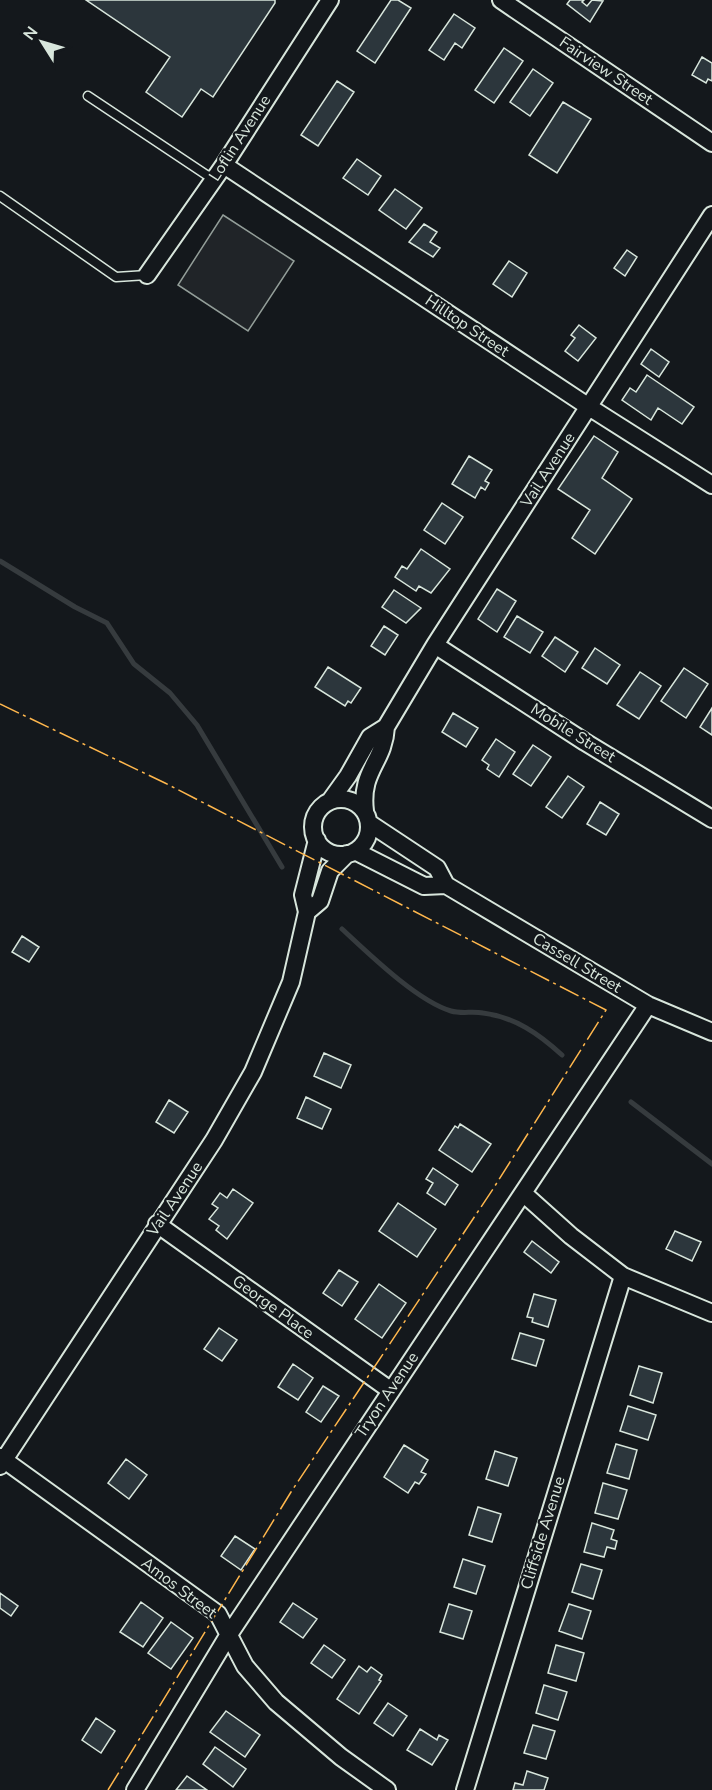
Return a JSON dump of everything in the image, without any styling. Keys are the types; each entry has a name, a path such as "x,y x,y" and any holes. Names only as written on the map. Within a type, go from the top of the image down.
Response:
{"street":[{"name":"Loflin Avenue","path":"147,275 224,165 330,0"},
{"name":"Fairview Street","path":"501,0 712,142"},
{"name":"Hilltop Street","path":"224,165 589,407 712,485"},
{"name":"Vail Avenue","path":"367,817 366,779 385,745 386,728 435,645 712,215"},
{"name":"Mobile Street","path":"435,645 585,742 712,819"},
{"name":"Vail Avenue","path":"330,801 348,776 370,737 386,728"},
{"path":"349,800 367,817 367,839 351,853 329,852 317,840 314,832 316,814 330,801 349,800"},
{"name":"Cassell Street","path":"367,817 437,868 446,885 648,1005 712,1032"},
{"name":"Vail Avenue","path":"1,1461 214,1140 253,1072 291,982 307,912 303,895 317,840"},
{"name":"Vail Avenue","path":"307,912 320,901 330,871 351,853"},
{"name":"Cassell Street","path":"351,853 424,886 446,885"},
{"name":"Tryon Avenue","path":"135,1790 228,1636 648,1005"},
{"path":"523,1192 571,1236 622,1276 712,1314"},
{"name":"George Place","path":"157,1224 390,1390"},
{"name":"Cliffside Avenue","path":"465,1790 622,1276"},
{"name":"Amos Street","path":"1,1461 218,1614 245,1666 276,1702 341,1757 387,1790"}],"lane":[{"path":"88,96 213,180"},
{"path":"0,195 116,277 147,275"}],"shaded area":[{"path":"223,215 294,261 248,331 178,285"}],"building":[{"path":"86,0 275,0 275,3 213,97 201,89 182,117 146,92 170,57"},
{"path":"391,0 398,0 411,8 375,63 357,51"},
{"path":"570,0 584,0 582,2 587,6 592,0 603,1 590,22 567,4"},
{"path":"454,14 475,28 462,48 455,43 444,60 429,50"},
{"path":"504,48 523,61 494,103 475,90"},
{"path":"702,57 712,63 712,81 708,79 706,83 692,75"},
{"path":"533,69 553,83 530,116 510,102"},
{"path":"337,81 354,92 318,146 301,135"},
{"path":"563,102 591,119 557,173 529,155"},
{"path":"357,159 381,176 368,195 343,178"},
{"path":"395,189 422,208 406,229 379,210"},
{"path":"424,224 437,232 430,242 440,248 433,257 409,242"},
{"path":"627,250 637,257 625,276 614,268"},
{"path":"509,261 527,273 512,297 493,284"},
{"path":"579,325 596,338 578,361 565,351 575,338 571,335"},
{"path":"651,349 669,362 659,377 641,364"},
{"path":"647,375 694,407 682,424 658,408 651,420 622,400 630,388 636,392"},
{"path":"594,436 618,452 602,478 632,499 595,554 572,538 590,510 558,489"},
{"path":"469,456 492,470 485,481 489,483 485,490 481,487 475,498 452,484"},
{"path":"442,503 463,517 445,544 424,530"},
{"path":"421,549 450,569 431,593 419,586 416,591 395,577 402,566 407,569"},
{"path":"497,589 516,601 497,632 478,619"},
{"path":"394,590 421,608 406,623 382,607"},
{"path":"517,616 543,632 530,653 504,637"},
{"path":"384,626 398,635 385,655 371,646"},
{"path":"555,637 578,652 565,672 542,656"},
{"path":"595,648 620,665 607,684 582,668"},
{"path":"328,667 361,688 351,703 348,701 345,706 315,687"},
{"path":"684,668 708,684 686,718 661,701"},
{"path":"640,672 661,686 639,719 617,705"},
{"path":"712,708 712,735 700,727"},
{"path":"453,713 478,728 466,747 442,732"},
{"path":"496,739 515,752 499,777 487,769 489,765 482,760"},
{"path":"533,745 551,757 531,786 513,774"},
{"path":"568,776 584,787 562,818 546,807"},
{"path":"600,802 619,814 606,835 587,824"},
{"path":"22,936 39,947 29,962 12,952"},
{"path":"324,1053 351,1065 341,1088 314,1076"},
{"path":"306,1097 331,1109 322,1129 297,1118"},
{"path":"169,1100 188,1112 174,1133 156,1122"},
{"path":"460,1124 491,1144 472,1172 439,1150 455,1126 458,1128"},
{"path":"433,1168 458,1185 445,1205 427,1193 433,1183 426,1179"},
{"path":"233,1189 253,1203 227,1239 216,1230 219,1226 209,1219 218,1208 212,1204 220,1193 227,1198"},
{"path":"398,1203 436,1229 417,1257 379,1231"},
{"path":"675,1231 701,1242 692,1261 666,1249"},
{"path":"532,1241 559,1262 551,1273 524,1252"},
{"path":"339,1270 358,1282 342,1306 323,1293"},
{"path":"379,1284 406,1303 382,1338 355,1319"},
{"path":"534,1294 556,1300 548,1327 532,1322 533,1318 527,1317"},
{"path":"219,1328 237,1340 222,1361 204,1349"},
{"path":"520,1333 544,1340 536,1366 512,1359"},
{"path":"293,1364 313,1378 298,1400 278,1387"},
{"path":"639,1366 662,1373 653,1403 630,1395"},
{"path":"323,1386 339,1396 321,1422 306,1412"},
{"path":"628,1406 656,1415 648,1440 620,1431"},
{"path":"616,1444 637,1450 629,1479 607,1473"},
{"path":"404,1445 428,1460 421,1472 426,1474 419,1484 415,1482 408,1493 384,1477"},
{"path":"495,1451 517,1458 508,1486 486,1479"},
{"path":"126,1459 147,1475 129,1499 108,1483"},
{"path":"603,1483 627,1490 618,1519 595,1513"},
{"path":"478,1507 501,1514 492,1542 469,1535"},
{"path":"592,1523 614,1530 611,1539 617,1541 615,1549 607,1547 604,1557 584,1552"},
{"path":"235,1536 255,1549 241,1570 221,1556"},
{"path":"463,1559 485,1566 476,1594 454,1587"},
{"path":"581,1564 602,1570 593,1599 572,1592"},
{"path":"0,1593 18,1606 11,1616 0,1608"},
{"path":"141,1602 163,1618 143,1647 120,1632"},
{"path":"293,1603 317,1619 303,1638 280,1622"},
{"path":"449,1604 472,1611 463,1639 440,1632"},
{"path":"569,1604 591,1611 582,1639 559,1631"},
{"path":"171,1622 193,1638 171,1669 148,1653"},
{"path":"324,1645 345,1660 332,1678 311,1663"},
{"path":"556,1645 584,1653 576,1681 548,1673"},
{"path":"359,1666 367,1672 371,1667 382,1675 379,1680 381,1681 359,1714 337,1699"},
{"path":"544,1685 567,1692 558,1720 536,1713"},
{"path":"388,1703 407,1716 393,1736 374,1723"},
{"path":"226,1711 260,1735 245,1757 210,1732"},
{"path":"96,1718 115,1731 101,1753 82,1740"},
{"path":"533,1725 555,1731 546,1759 524,1753"},
{"path":"420,1729 437,1740 439,1735 448,1740 432,1765 407,1750"},
{"path":"215,1747 246,1769 233,1787 203,1764"},
{"path":"527,1771 548,1778 544,1790 513,1790 515,1783 523,1785"},
{"path":"187,1776 207,1790 176,1790"}],"waterway":[{"path":"0,561 75,607 107,623 134,664 170,693 197,725 282,867"},
{"path":"342,929 408,987 438,1006 455,1012 479,1012 506,1018 526,1028 562,1055"},
{"path":"631,1102 712,1164"}],"power":[{"path":"0,704 165,783 606,1010 493,1189 291,1492 108,1790"}]}
